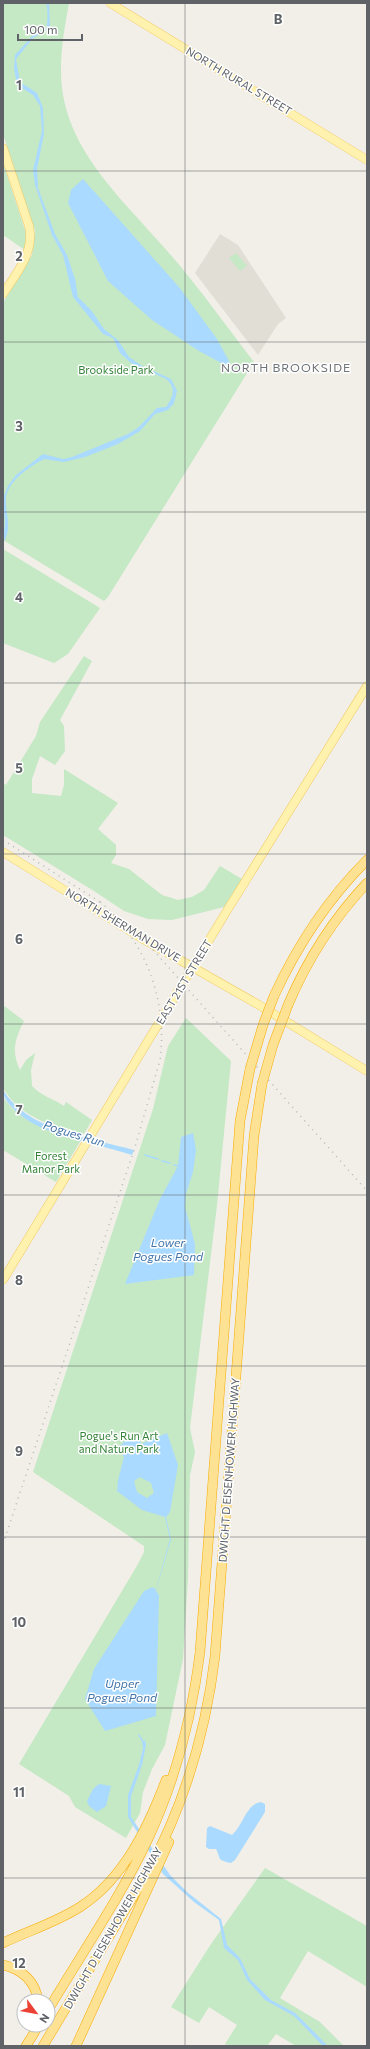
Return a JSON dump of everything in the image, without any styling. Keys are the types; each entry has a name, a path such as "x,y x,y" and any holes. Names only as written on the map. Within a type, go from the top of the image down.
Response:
{"highway":[{"name":"DWIGHT D EISENHOWER HIGHWAY","path":"56,1997 139,1857 150,1826 178,1764 192,1706 200,1652 240,1122 250,1070 263,1025 274,996 291,962 319,917 342,887 367,860"},
{"name":"DWIGHT D EISENHOWER HIGHWAY","path":"44,2046 148,1872 164,1848 187,1783 205,1719 215,1656 255,1130 262,1084 272,1049 288,1004 299,981 320,944 344,910 367,882"},
{"path":"3,1943 64,1916 90,1900 114,1876 133,1847 150,1826"},
{"path":"76,2046 152,1880 164,1848"},
{"path":"3,1965 16,1969 28,1978 36,1993"},
{"path":"21,2046 28,2033"},
{"path":"26,2046 34,2033"}],"main road":[{"name":"NORTH RURAL STREET","path":"110,3 367,160"},
{"path":"3,148 29,226 30,239 26,257 3,294"},
{"name":"EAST 21ST STREET","path":"3,1280 192,968 367,686"},
{"name":"NORTH SHERMAN DRIVE","path":"3,852 192,968 258,1005 367,1071"}],"shaded area":[{"path":"220,234 238,245 286,318 278,324 258,355 195,273"}],"green space":[{"name":"Brookside Park","path":"3,3 69,3 61,61 63,97 71,123 82,147 97,170 179,265 254,362 108,597 104,601 3,540 3,303 32,255 35,231 3,134"},
{"path":"3,163 26,233 25,250 3,235"},
{"path":"236,253 247,266 240,271 229,258"},
{"path":"3,549 100,608 68,654 54,663 3,643"},
{"path":"84,656 92,661 60,720 64,726 65,751 55,765 40,756 32,779 32,793 61,796 64,785 64,769 118,803 98,829 116,845 116,855 111,863 129,869 162,895 178,900 192,897 204,890 220,866 242,879 224,907 172,920 148,919 124,911 3,835 3,783 6,785 36,736 40,722"},
{"path":"3,1005 24,1021 15,1045 17,1063 20,1070 26,1060 35,1053 31,1070 32,1086 44,1095 64,1106 66,1102 92,1120 84,1134 60,1128 28,1114 10,1098 3,1088"},
{"name":"Pogue's Run Art and Nature Park","path":"186,1018 231,1061 217,1205 190,1428 195,1452 190,1475 188,1578 183,1659 165,1745 152,1769 143,1792 140,1813 126,1838 75,1807 69,1796 19,1764 138,1564 144,1552 144,1546 33,1472 153,1109 168,1046"},
{"name":"Forest Manor Park","path":"3,1097 10,1106 28,1120 48,1130 81,1140 56,1182 3,1150"},
{"path":"265,1868 367,1926 367,1987 308,1951 280,1998 320,2022 344,2046 296,2046 276,2034 267,2046 228,2046 225,2044 237,2025 209,2007 199,2023 171,2007 211,1944"}],"water":[{"path":"46,3 49,3 50,28 33,38 16,59 20,82 37,93 43,108 44,134 37,169 38,188 55,234 67,255 75,279 78,297 91,310 104,329 118,340 129,357 142,366 171,379 177,391 174,403 168,410 155,414 140,431 118,444 85,457 64,462 44,459 20,475 11,486 6,498 8,532 3,543 5,522 3,498 8,486 16,475 43,454 63,459 72,457 128,434 139,427 157,408 166,407 173,393 172,386 166,379 131,363 120,353 113,338 103,334 73,297 63,255 52,235 35,185 33,170 42,131 40,106 33,95 17,85 14,68 15,55 34,34 46,29 48,16"},
{"path":"83,179 179,287 217,339 230,363 225,365 199,351 152,320 108,281 68,203 71,190"},
{"path":"3,1090 14,1104 28,1115 44,1124 80,1137 134,1150 132,1155 74,1139 40,1127 23,1117 11,1107 4,1096"},
{"name":"Lower Pogues Pond","path":"193,1133 196,1150 193,1172 186,1194 185,1207 195,1244 194,1275 125,1284 160,1199 178,1166 181,1137"},
{"name":"Upper Pogues Pond","path":"167,1433 178,1465 170,1512 166,1517 171,1539 156,1591 159,1595 156,1716 105,1731 85,1699 94,1669 144,1591 153,1587 156,1590 170,1539 165,1517 142,1510 117,1491 118,1480 124,1457 118,1448 131,1435 139,1439 141,1444","holes":["140,1477 151,1483 154,1493 147,1498 137,1492 134,1481"]},
{"path":"145,1740 146,1745 142,1765 131,1796 131,1817 170,1875 187,1892 221,1919 227,1945 240,1958 250,1979 271,2000 295,2013 328,2046 323,2046 294,2016 265,2000 247,1980 238,1960 224,1948 219,1920 194,1902 163,1874 128,1817 128,1795 139,1765 143,1748 142,1741"},
{"path":"99,1784 111,1786 106,1806 97,1812 89,1806 87,1801 93,1789"},
{"path":"261,1802 265,1804 265,1812 235,1860 231,1863 223,1861 221,1860 216,1849 209,1849 206,1847 207,1828 210,1826 232,1835 248,1811 256,1804"}],"waterway":[{"name":"Pogues Run","path":"145,1155 158,1159"},
{"name":"Pogues Run","path":"162,1161 170,1163"},
{"name":"Pogues Run","path":"174,1165 178,1166"},
{"name":"Pogues Run","path":"139,1735 143,1742"}],"railway":[{"path":"3,840 100,902"},
{"path":"3,1544 135,1147 160,1060 162,1037 160,1015 150,972 140,951 128,932 114,915 97,899"},
{"path":"128,924 155,952 367,1191"}],"district":[{"name":"NORTH BROOKSIDE","path":"286,368"}]}
